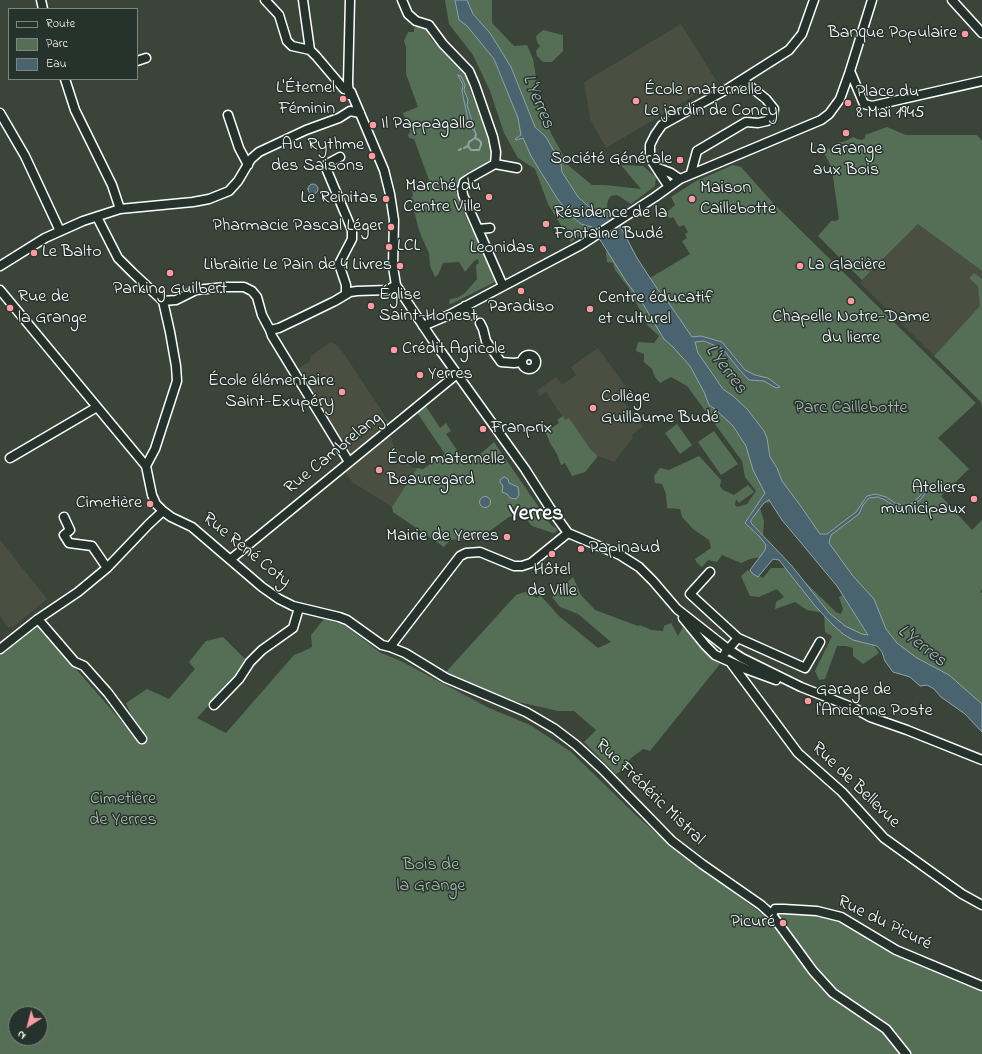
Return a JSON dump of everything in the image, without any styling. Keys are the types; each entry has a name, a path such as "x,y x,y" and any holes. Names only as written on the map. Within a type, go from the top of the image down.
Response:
{"street":[{"path":"266,0 279,15 287,41 292,46 310,50 344,89 349,90 384,170 390,194 394,220 393,267 396,285 568,533 620,555 639,567 677,609 705,645 721,658 760,674 801,687 854,708 870,717 982,760"},
{"path":"303,0 310,50"},
{"path":"350,0 350,111"},
{"path":"402,0 408,14 416,21 429,25 443,44 469,71 493,137 496,152 495,164"},
{"path":"669,187 652,161 650,153 650,146 662,125 742,80 781,56 794,46 805,27 814,0"},
{"path":"423,326 465,306 594,237 691,173 718,164 821,120 829,114 840,99 872,0"},
{"path":"952,0 982,33"},
{"path":"138,61 146,58"},
{"path":"850,71 864,104 872,106 982,81"},
{"path":"65,80 75,110 112,185 120,209"},
{"path":"691,173 697,151 746,122 758,123 767,121 773,115 774,109 766,99 742,80"},
{"path":"0,266 29,247 60,230 120,209 193,202 215,197 229,191 235,186 251,159 259,152 306,130 339,118 350,111 360,113"},
{"path":"0,113 25,156 60,230"},
{"path":"228,115 239,148 248,165"},
{"path":"340,157 327,164 326,168 352,230 352,239 339,264 346,285 346,294"},
{"path":"503,286 463,196 462,189 464,182 495,164 517,168"},
{"path":"658,168 671,173 680,179"},
{"path":"97,217 118,258 163,301 176,366 177,381 155,449 146,466"},
{"path":"478,229 490,228"},
{"path":"270,330 298,320 346,294 357,291 388,290 396,285"},
{"path":"163,301 176,300 196,290 226,287 244,287 252,290 257,297 262,315 272,336 349,462"},
{"name":"Rue René Coty","path":"0,290 146,466 152,496 156,504 163,511 171,517 192,526 262,587 274,595 293,606 347,620 382,645 390,647"},
{"path":"465,306 472,315"},
{"path":"480,323 484,329 486,341 498,360 506,364 521,362"},
{"name":"Rue Cambrelang","path":"231,559 457,374"},
{"path":"10,458 97,407"},
{"path":"0,649 108,568 163,511"},
{"path":"64,517 70,530 64,535 69,543 92,546 108,568"},
{"path":"390,647 460,556 466,553 480,552 514,566 522,566 531,562 568,533"},
{"path":"710,572 690,594 738,638 805,668 820,642"},
{"path":"214,705 239,679 250,662 262,650 293,628 297,620 299,608"},
{"path":"677,609 731,651 801,687"},
{"path":"38,619 75,662 84,666 108,693 142,739"},
{"path":"721,658 731,651 738,638"},
{"name":"Rue Frédéric Mistral","path":"390,647 405,653 446,678 526,712 555,729 576,745 602,769 672,841 761,905 772,915 813,971 833,993 886,1029 906,1054"},
{"path":"731,651 731,663"},
{"name":"Rue de Bellevue","path":"731,663 798,753 842,792 884,838 962,894 982,905"},
{"name":"Rue du Picuré","path":"772,915 775,909 784,909 817,911 841,917 896,950 982,986"}],"shaded area":[{"name":"École maternelle Le jardin de Concy","path":"681,24 717,82 606,148 590,119 584,82"},
{"path":"918,224 982,271 982,279 974,273 978,286 980,306 934,356 860,283"},
{"name":"École élémentaire Saint-Exupéry","path":"331,342 338,346 344,354 391,425 353,455 330,422 302,372 299,373 297,369 309,362 311,356"},
{"name":"Collège Guillaume Budé","path":"598,348 626,387 623,401 643,426 632,435 633,438 614,462 598,456 591,450 569,418 565,421 546,392 540,396 536,391 556,377 562,385 576,375 571,367"},
{"name":"École maternelle Beauregard","path":"387,432 393,440 391,441 412,468 417,468 392,507 352,482 342,468"},
{"path":"0,540 47,599 12,628 11,626 9,628 0,616"}],"green space":[{"path":"445,0 455,0 459,20 467,25 494,59 518,118 521,135 515,139 516,140 523,137 531,156 557,198 569,214 581,224 592,227 571,242 548,204 535,169 518,158 504,133 490,91 473,55 449,24"},
{"path":"467,0 492,0 492,23 514,46 527,45 533,59 537,83 531,90 552,135 569,166 592,185 641,189 621,165 643,166 656,177 655,186 631,204 617,195 611,196 608,200 607,206 614,218 594,211 578,197 562,172 561,164 546,137 535,127 511,67 490,33 473,14"},
{"path":"418,26 425,28 429,32 430,38 461,69 465,76 492,149 490,161 466,173 458,182 456,192 461,207 497,281 451,304 449,303 450,299 457,298 465,293 477,279 476,265 479,263 478,259 474,261 465,272 459,262 443,263 438,275 435,277 430,266 429,253 418,227 411,197 413,196 412,190 413,186 429,180 414,139 409,138 408,134 411,133 403,113 418,107 406,74 406,47 404,41 408,32 414,32 414,28"},
{"path":"543,30 563,35 563,51 552,62 543,62 537,56 536,51 540,46 537,42 536,36"},
{"path":"887,127 906,135 977,135 982,141 982,271 918,224 862,280 818,236 831,221 836,221 839,219 830,164 823,151 834,147 837,143 846,141 853,137 862,140 865,138 865,135"},
{"name":"Parc Caillebotte","path":"733,165 741,167 775,205 976,403 938,438 969,469 941,496 972,530 982,520 982,589 980,592 982,593 982,706 906,653 887,634 781,483 725,392 698,355 650,278 690,254 682,241 687,238 685,234 688,232 684,225 679,227 673,217 668,217 666,213 675,205 671,197 696,181"},
{"path":"609,248 736,419 773,500 768,503 764,501 760,508 764,521 763,536 767,546 766,556 750,559 741,563 722,555 717,562 708,560 702,567 695,559 711,548 709,540 693,529 682,517 680,509 667,508 666,494 662,484 655,483 654,476 660,468 669,470 699,456 721,480 720,486 723,490 734,495 748,485 754,492 739,503 736,499 735,505 737,507 747,504 756,491 745,477 742,461 687,386 671,377 660,383 655,377 652,369 644,362 644,354 636,351 638,342 654,343 659,336 647,325 647,318 642,314 628,287 615,270 613,263 607,262 606,253"},
{"path":"974,273 982,279 982,409 981,402 934,356 980,306 978,286 969,278"},
{"path":"425,405 440,428 446,423 451,431 446,434 459,453 469,462 494,442 551,525 557,529 556,532 553,533 532,526 525,518 519,515 509,517 480,538 450,540 444,547 393,512 392,507 417,468 423,469 445,454 416,411"},
{"path":"563,416 565,420 569,418 591,450 598,456 585,472 572,476 565,463 561,465 547,435 541,430 543,428 545,430 550,426 552,428 559,423 557,420"},
{"path":"677,424 692,445 680,454 665,433"},
{"path":"714,431 738,464 721,475 698,442"},
{"path":"771,568 787,568 806,583 836,612 841,614 843,609 839,597 848,592 864,628 879,653 863,664 853,656 853,648 837,646 825,679 819,680 815,671 832,636 825,632 824,613 807,610 795,602 775,609 776,602 784,597 777,589 759,597 750,596 741,576 748,570 763,578"},
{"path":"573,577 581,595 595,610 651,630 663,631 664,626 671,623 678,636 683,627 720,664 650,751 643,749 630,759 625,769 616,774 584,742 596,730 574,711 558,711 514,701 446,672 516,595 525,592 537,598 540,595 559,616 598,648 611,642 578,614 560,607 552,597"},
{"name":"Bois de la Grange","path":"324,619 344,625 381,653 401,661 489,708 530,725 570,751 665,841 765,916 794,913 834,918 891,951 982,991 982,1054 0,1054 0,654 36,623 123,723 131,715 126,703 147,689 169,699 195,669 189,662 206,641 223,637 248,662 197,718 226,733 294,655 312,647 311,635"}],"water":[{"path":"455,0 467,0 473,14 490,33 511,67 535,127 546,137 561,164 562,172 578,197 594,211 617,220 637,258 692,337 701,336 722,342 745,370 755,375 768,378 780,387 776,388 764,381 749,380 723,349 704,341 695,342 698,353 723,389 747,409 764,431 767,438 770,457 777,468 782,481 820,534 827,534 856,512 867,496 876,494 886,497 895,503 906,506 911,504 919,497 927,487 929,488 921,499 904,510 878,497 869,498 863,505 859,514 831,535 829,543 853,576 874,599 886,629 897,643 917,658 949,675 982,704 982,732 965,714 941,697 934,689 927,685 920,686 910,677 893,672 877,646 853,640 843,634 816,607 779,560 773,559 758,577 752,573 750,570 765,550 766,545 745,523 765,493 753,470 746,446 733,426 709,405 690,366 664,339 643,304 626,281 592,227 581,224 569,214 557,198 531,156 523,138 515,139 521,135 518,118 494,59 467,26 459,20","holes":["769,500 782,520 837,586 868,635 862,634 845,626 829,613 792,566 751,523 751,520 764,503"]},
{"path":"458,75 461,76 465,85 464,90 468,100 467,105 476,134 469,124 462,91 463,85"},
{"path":"311,184 315,184 317,185 317,193 311,194 308,191 308,187"},
{"path":"504,477 508,479 509,483 518,487 519,495 516,499 510,498 507,494 502,492 503,486 500,480"},
{"path":"483,497 487,497 489,498 489,506 483,507 480,504 480,500"}],"waterway":[{"path":"464,148 468,146 469,142 475,138 476,134"},
{"path":"468,146 471,150 479,150 481,142 475,138"}],"place":[{"name":"Banque Populaire","path":"965,34"},
{"name":"L'Éternel Féminin","path":"343,99"},
{"name":"École maternelle Le jardin de Concy","path":"636,101"},
{"name":"Place du 8 Mai 1945","path":"848,103"},
{"name":"Il Pappagallo","path":"373,125"},
{"name":"La Grange aux Bois","path":"846,133"},
{"name":"Au Rythme des Saisons","path":"372,156"},
{"name":"Société Générale","path":"680,160"},
{"name":"Marché du Centre Ville","path":"489,197"},
{"name":"Le Reinitas","path":"386,199"},
{"name":"Maison Caillebotte","path":"692,199"},
{"name":"Résidence de la Fontaine Budé","path":"546,224"},
{"name":"Pharmacie Pascal Léger","path":"391,227"},
{"name":"LCL","path":"389,247"},
{"name":"Leonidas","path":"543,249"},
{"name":"Le Balto","path":"34,253"},
{"name":"Librairie Le Pain de 4 Livres","path":"400,266"},
{"name":"La Glacière","path":"800,266"},
{"name":"Parking Guilbert","path":"170,273"},
{"name":"Paradiso","path":"521,291"},
{"name":"Chapelle Notre-Dame du lierre","path":"851,301"},
{"name":"Église Saint-Honest","path":"371,306"},
{"name":"Rue de la Grange","path":"10,308"},
{"name":"Centre éducatif et culturel","path":"590,309"},
{"name":"Crédit Agricole","path":"394,350"},
{"name":"Yerres","path":"420,375"},
{"name":"École élémentaire Saint-Exupéry","path":"342,392"},
{"name":"Collège Guillaume Budé","path":"593,408"},
{"name":"Franprix","path":"483,429"},
{"name":"École maternelle Beauregard","path":"379,470"},
{"name":"Ateliers municipaux","path":"974,499"},
{"name":"Cimetière","path":"150,504"},
{"name":"Mairie de Yerres","path":"507,537"},
{"name":"Papinaud","path":"581,549"},
{"name":"Hôtel de Ville","path":"552,554"},
{"name":"Garage de l'Ancienne Poste","path":"808,701"},
{"name":"Picuré","path":"783,923"}],"district":[{"name":"Yerres","path":"536,515"}],"water label":[{"name":"L'Yerres","path":"537,102"},
{"name":"L'Yerres","path":"725,370"},
{"name":"L'Yerres","path":"921,647"}],"park label":[{"name":"Cimetière de Yerres","path":"123,810"}]}
